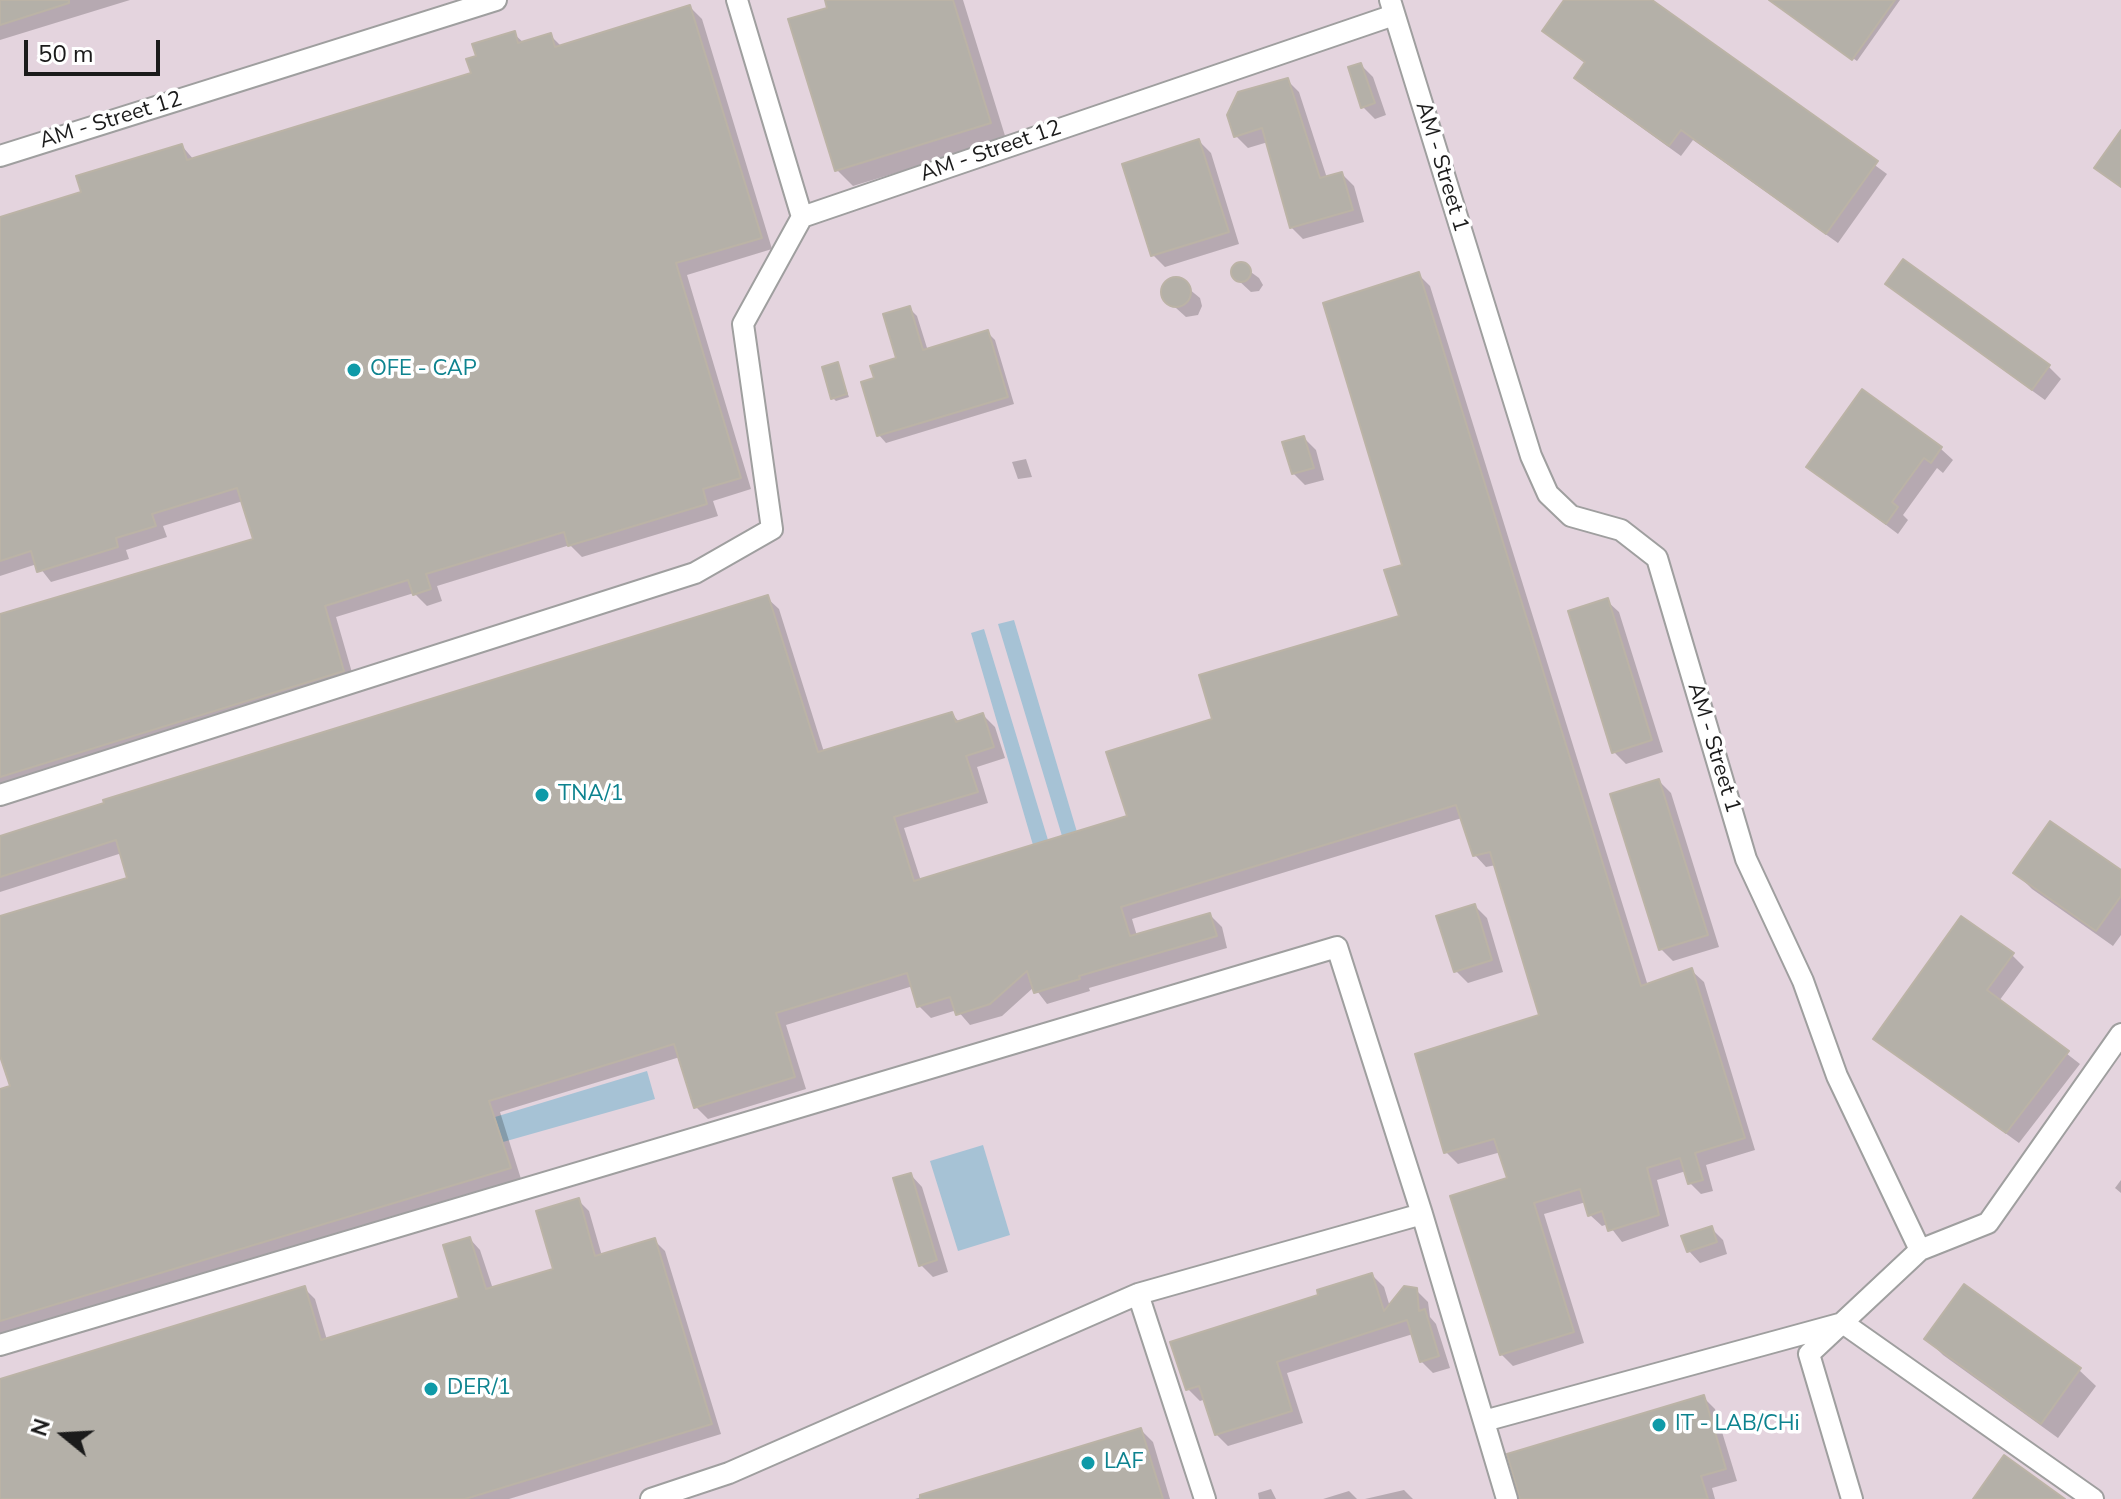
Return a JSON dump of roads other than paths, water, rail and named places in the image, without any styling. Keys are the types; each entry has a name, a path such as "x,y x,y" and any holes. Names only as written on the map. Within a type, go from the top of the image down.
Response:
{"lane":[{"name":"AM - Street 12","path":"0,156 496,0"},
{"path":"0,795 695,573 772,529 743,324 802,217 737,0"},
{"name":"AM - Street 12","path":"802,217 1392,8"},
{"name":"AM - Street 1","path":"1392,8 1531,456 1548,494 1571,516 1621,530 1657,558 1746,859 1803,981 1837,1076 1920,1250"},
{"path":"0,1345 1337,947 1422,1214 1507,1499"},
{"path":"1852,1499 1809,1354 1920,1250 1988,1223 2121,1034"},
{"path":"651,1499 729,1473 1138,1294 1422,1214"},
{"path":"1138,1294 1205,1499"},
{"path":"1484,1421 1843,1323"},
{"path":"1843,1323 2093,1499"}],"water":[{"path":"1014,620 1077,832 1062,836 998,624"},
{"path":"984,629 1048,840 1033,845 971,633"},
{"path":"647,1071 655,1099 503,1142 495,1117"},
{"path":"983,1145 1010,1235 958,1251 930,1161"}],"place":[{"name":"OFE - CAP","path":"354,370"},
{"name":"TNA/1","path":"542,795"},
{"name":"DER/1","path":"431,1389"},
{"name":"IT - LAB/CHi","path":"1659,1425"},
{"name":"LAF","path":"1088,1463"}]}
